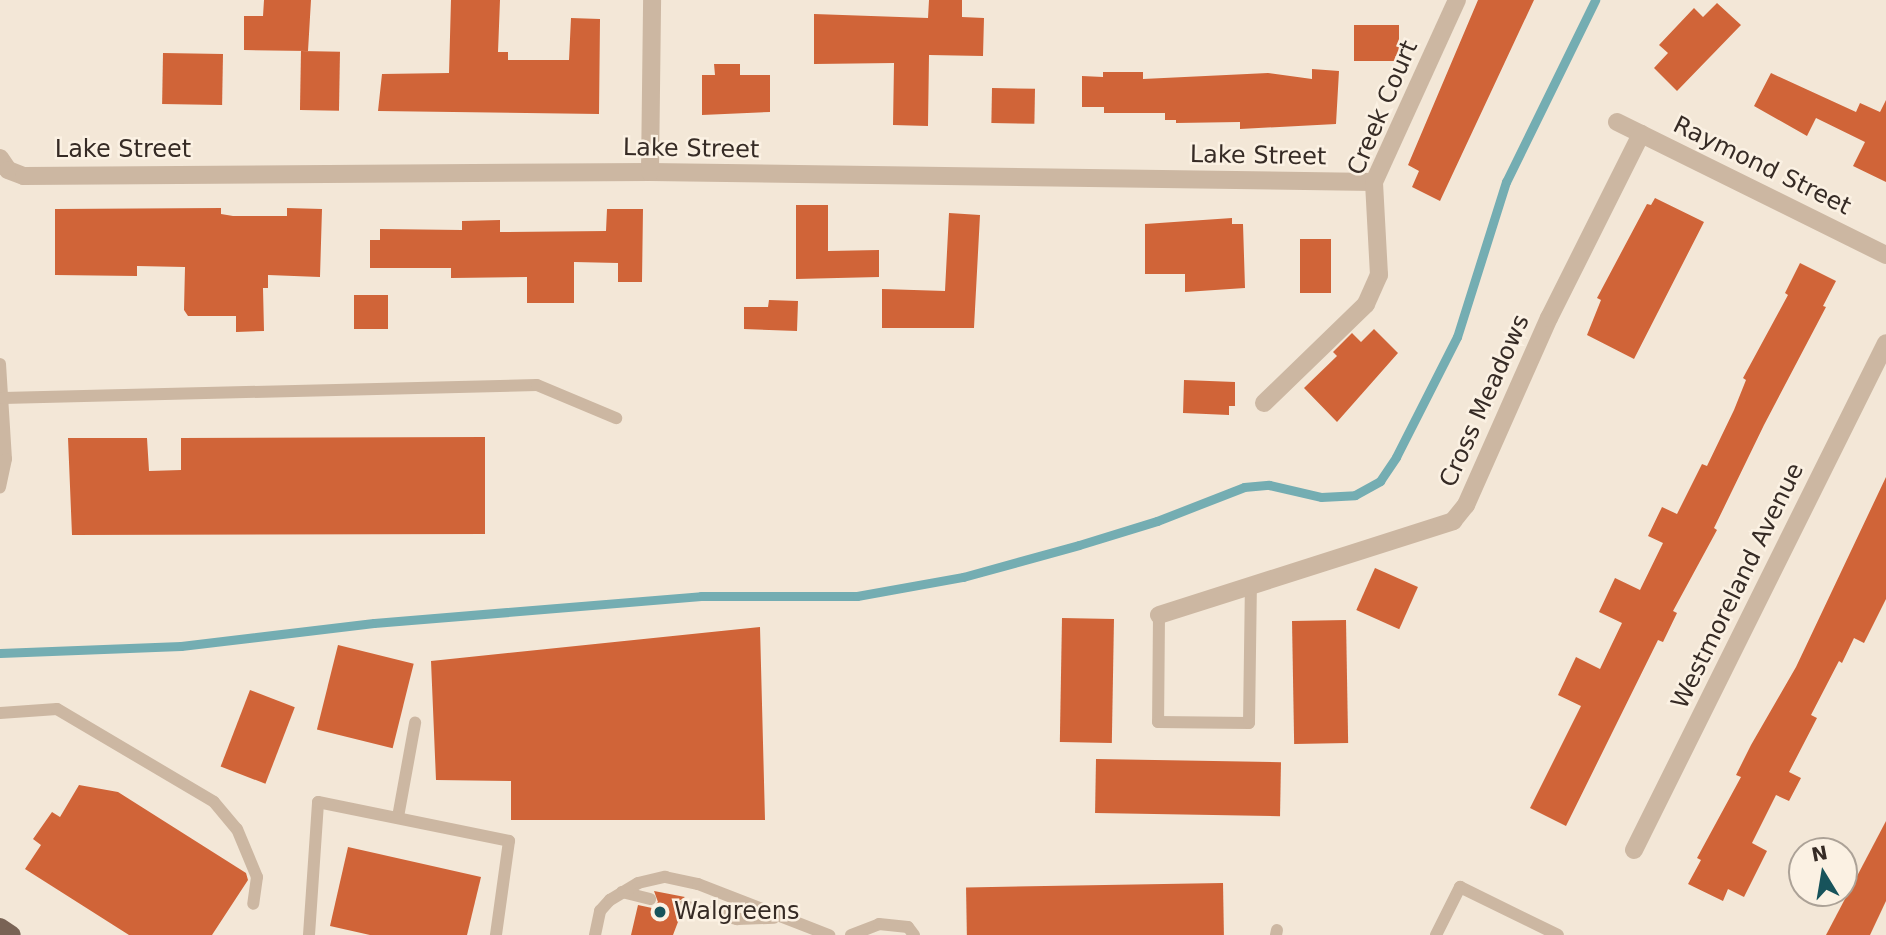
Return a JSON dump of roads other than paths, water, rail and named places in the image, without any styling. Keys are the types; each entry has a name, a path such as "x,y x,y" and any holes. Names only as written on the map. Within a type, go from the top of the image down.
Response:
{"main road":[{"path":"0,927 12,935"}],"street":[{"path":"650,172 652,0"},
{"name":"Creek Court","path":"1264,403 1366,304 1379,275 1372,217 1374,182 1457,0"},
{"name":"Raymond Street","path":"1617,122 1886,255"},
{"name":"Cross Meadows","path":"1159,615 1453,521 1466,505 1549,318 1641,134"},
{"name":"Lake Street","path":"3,167 24,176 650,172 1374,182"},
{"name":"Westmoreland Avenue","path":"1634,850 1886,343"}],"lane":[{"path":"0,366 3,398 0,487"},
{"path":"3,398 537,384 616,418"},
{"path":"1159,615 1158,722 1249,723 1251,587"},
{"path":"0,713 57,709 214,802 237,829 257,877 253,904"},
{"path":"398,817 415,723"},
{"path":"309,935 318,802 509,841 496,935"},
{"path":"595,935 600,911 610,900 650,879 681,879 829,935"},
{"path":"1436,935 1460,887 1558,935"},
{"path":"622,892 650,898"},
{"path":"684,906 737,919 782,918"},
{"path":"851,935 879,924 908,927 914,935"}],"waterway":[{"path":"0,653 181,646 374,623 701,596 857,596 963,577 1079,545 1157,521 1244,487 1269,485 1321,497 1355,495 1380,481 1396,457 1457,337 1506,182 1595,0"}],"place":[{"name":"Walgreens","path":"660,912"}]}
